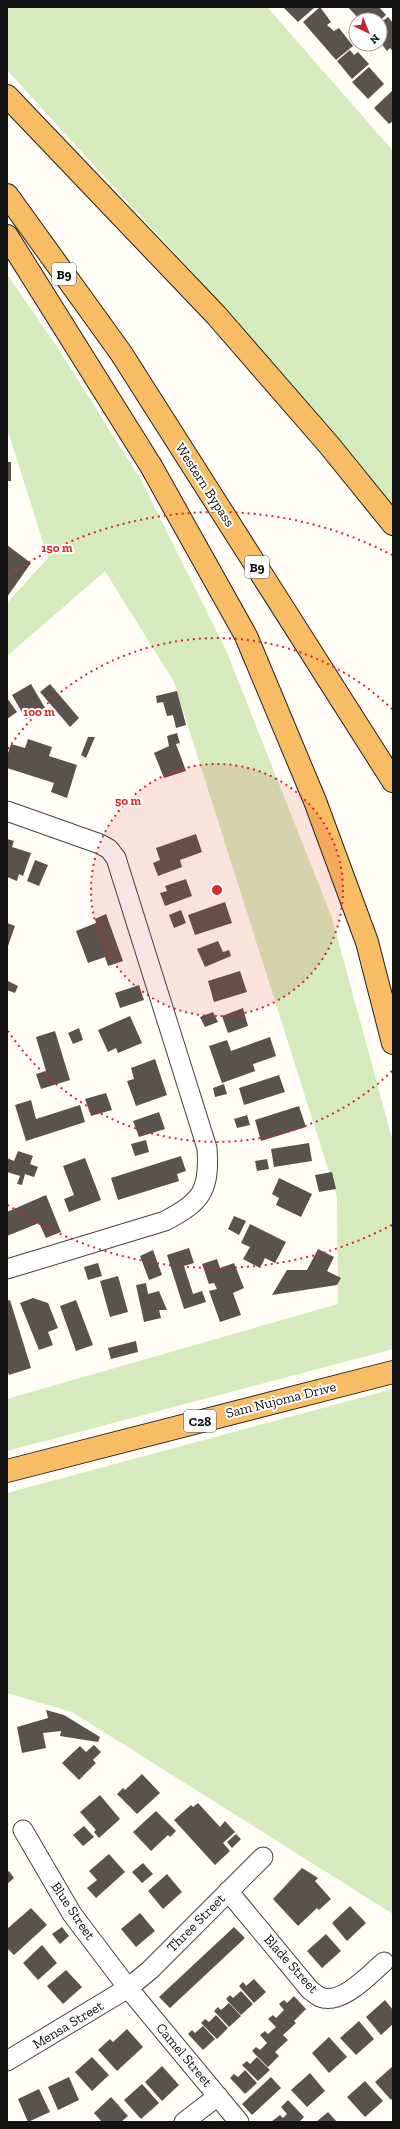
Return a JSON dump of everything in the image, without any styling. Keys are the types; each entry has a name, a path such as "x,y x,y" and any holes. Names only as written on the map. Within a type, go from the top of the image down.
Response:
{"highway":[{"path":"7,96 216,315 329,445 393,524"},
{"name":"Western Bypass","path":"7,195 121,353 393,781"},
{"path":"7,236 151,466 246,636 316,801 368,942 393,1043"},
{"name":"Sam Nujoma Drive","path":"7,1471 393,1372"}],"street":[{"path":"7,811 100,844 109,849 116,858 207,1148 209,1172 202,1194 185,1211 166,1221 7,1269"},
{"name":"Blue Street","path":"23,1830 72,1914 128,1988"},
{"name":"Three Street","path":"128,1988 150,1970 263,1857"},
{"name":"Blade Street","path":"228,1891 310,1990 321,1997 334,1998 345,1994 384,1962"},
{"name":"Mensa Street","path":"7,2061 128,1988"},
{"name":"Camel Street","path":"128,1988 239,2122"},
{"path":"184,2122 218,2096"}],"green space":[{"path":"7,7 267,7 393,151 393,506 230,314 7,70"},
{"path":"7,274 57,347 141,480 226,650 332,918 393,1142 393,1349 7,1451 7,1399 338,1304 337,1197 174,682 105,571 7,656 7,603 48,558 7,428"},
{"path":"393,1389 393,1914 72,1712 7,1693 7,1493"}],"building":[{"path":"283,7 313,7 314,8 298,22"},
{"path":"320,7 331,22 327,25 334,31 339,28 348,40 348,50 336,60 303,22"},
{"path":"348,7 379,7 383,12 353,12"},
{"path":"388,17 393,23 393,51 390,48 388,50"},
{"path":"348,52 352,52 354,55 358,52 369,64 352,79 337,61"},
{"path":"369,67 384,84 368,99 352,82"},
{"path":"392,91 393,121 389,124 374,108"},
{"path":"7,462 11,462 11,481 7,481"},
{"path":"7,545 31,563 7,597"},
{"path":"31,684 45,708 26,719 12,695"},
{"path":"50,684 79,718 70,727 40,692"},
{"path":"177,691 186,725 176,728 173,715 167,716 163,702 157,703 156,696"},
{"path":"7,698 17,712 7,719"},
{"path":"177,733 180,743 176,744 186,771 164,778 154,753 169,746 167,736"},
{"path":"88,737 95,737 86,758 81,755"},
{"path":"28,739 52,747 49,756 77,765 67,798 51,792 54,783 7,768 7,756 11,744 25,748"},
{"path":"196,834 202,852 180,860 182,867 158,876 153,863 160,860 156,848"},
{"path":"7,839 14,841 12,847 31,853 23,876 19,874 17,881 7,877"},
{"path":"35,860 48,865 39,886 27,881"},
{"path":"186,879 192,896 165,906 160,893 167,891 165,886"},
{"path":"225,902 232,923 195,935 188,915"},
{"path":"181,910 186,923 174,928 169,915"},
{"path":"106,914 123,961 108,966 105,957 88,963 76,931 96,923 95,919"},
{"path":"7,923 15,926 7,949"},
{"path":"218,941 223,952 229,950 231,956 205,967 197,949"},
{"path":"240,971 247,992 214,1002 208,981"},
{"path":"8,981 18,986 15,993 7,990"},
{"path":"139,985 144,1000 120,1008 115,993"},
{"path":"243,1008 248,1026 228,1033 222,1016"},
{"path":"213,1012 218,1022 205,1027 200,1017"},
{"path":"130,1016 142,1043 118,1053 116,1048 108,1052 98,1030"},
{"path":"79,1028 83,1040 73,1044 68,1033"},
{"path":"55,1031 70,1080 41,1089 36,1074 46,1071 36,1037"},
{"path":"270,1037 276,1056 253,1064 255,1071 222,1083 209,1046 227,1040 231,1051"},
{"path":"155,1059 167,1095 136,1106 127,1081 134,1079 131,1068"},
{"path":"279,1075 285,1092 244,1105 239,1088"},
{"path":"224,1084 227,1094 215,1097 213,1088"},
{"path":"106,1093 112,1110 91,1116 85,1099"},
{"path":"31,1100 36,1119 80,1105 85,1122 26,1141 15,1105"},
{"path":"299,1106 306,1127 261,1141 255,1120"},
{"path":"159,1112 165,1129 139,1137 133,1121"},
{"path":"247,1115 250,1125 237,1128 234,1119"},
{"path":"146,1140 149,1152 135,1156 131,1144"},
{"path":"309,1143 312,1161 274,1167 271,1149"},
{"path":"18,1151 33,1156 30,1164 38,1167 34,1177 25,1174 22,1185 17,1184 20,1176 7,1172 7,1158 14,1161"},
{"path":"181,1156 186,1171 177,1174 179,1181 118,1200 111,1178"},
{"path":"85,1158 101,1200 69,1212 64,1199 74,1195 63,1166"},
{"path":"267,1159 269,1169 257,1171 255,1161"},
{"path":"332,1172 336,1189 319,1192 315,1175"},
{"path":"279,1178 312,1194 301,1217 276,1205 279,1198 272,1194"},
{"path":"46,1195 61,1232 46,1238 39,1223 7,1236 7,1212"},
{"path":"234,1216 246,1221 239,1235 228,1229"},
{"path":"250,1224 286,1242 275,1263 265,1258 260,1268 243,1259 250,1247 241,1243"},
{"path":"189,1248 194,1263 184,1266 193,1294 202,1291 206,1302 184,1309 167,1255"},
{"path":"318,1249 334,1257 327,1271 341,1278 337,1285 272,1295 287,1270 307,1270"},
{"path":"153,1250 162,1275 149,1280 140,1256"},
{"path":"217,1259 220,1268 234,1263 244,1288 233,1293 241,1315 220,1322 209,1291 217,1289 214,1283 209,1284 202,1264"},
{"path":"98,1263 102,1276 88,1280 84,1267"},
{"path":"118,1276 128,1312 110,1317 100,1281"},
{"path":"146,1283 148,1294 159,1291 167,1310 159,1310 161,1318 144,1322 136,1285"},
{"path":"33,1298 48,1303 58,1328 48,1332 53,1345 39,1350 20,1303"},
{"path":"10,1300 31,1368 9,1375 7,1369 7,1301"},
{"path":"76,1300 93,1345 76,1351 60,1306"},
{"path":"136,1341 138,1352 111,1359 108,1348"},
{"path":"46,1710 64,1715 100,1737 98,1742 60,1736 61,1731 43,1733 46,1748 22,1753 17,1727 48,1718"},
{"path":"94,1745 101,1752 93,1760 96,1763 79,1780 62,1763 80,1746 86,1752"},
{"path":"142,1774 160,1793 137,1814 117,1794 123,1788 125,1790"},
{"path":"100,1795 120,1819 99,1838 94,1832 96,1830 80,1812"},
{"path":"198,1803 220,1827 225,1821 235,1832 223,1843 230,1851 215,1865 174,1820 191,1805 193,1807"},
{"path":"156,1811 176,1831 170,1837 168,1835 151,1851 133,1832"},
{"path":"84,1826 94,1837 83,1846 73,1835"},
{"path":"236,1834 241,1839 232,1848 227,1842"},
{"path":"109,1854 125,1872 96,1898 87,1888 97,1880 89,1871"},
{"path":"143,1863 153,1874 142,1883 132,1872"},
{"path":"302,1868 318,1878 315,1881 331,1899 319,1910 317,1908 298,1926 273,1899"},
{"path":"9,1871 14,1878 7,1884 7,1873"},
{"path":"167,1874 182,1892 163,1909 148,1891"},
{"path":"350,1906 366,1923 347,1941 332,1923"},
{"path":"31,1908 47,1925 14,1955 7,1948 7,1929"},
{"path":"140,1913 155,1931 136,1947 121,1929"},
{"path":"62,1927 69,1936 60,1944 52,1934"},
{"path":"234,1927 245,1938 170,2008 159,1997"},
{"path":"326,1934 341,1951 322,1968 307,1951"},
{"path":"42,1945 57,1963 38,1980 23,1963"},
{"path":"66,1970 82,1987 63,2004 47,1986"},
{"path":"254,1979 266,1992 254,2003 239,1986 243,1982 246,1986"},
{"path":"241,1991 253,2004 241,2015 226,1999 230,1995 233,1998"},
{"path":"294,1996 306,2009 294,2021 296,2023 283,2035 288,2040 275,2052 279,2056 268,2067 252,2051 256,2047 260,2050 267,2043 260,2035 265,2031 268,2034 276,2027 268,2019 273,2015 276,2018 284,2010 279,2004 284,2000 287,2003"},
{"path":"385,2000 393,2010 393,2024 381,2035 366,2017"},
{"path":"229,2003 241,2016 229,2027 214,2011 218,2007 221,2010"},
{"path":"216,2015 228,2028 217,2039 201,2023 205,2019 209,2022"},
{"path":"359,2021 374,2039 356,2055 340,2038"},
{"path":"203,2026 215,2039 203,2050 188,2034 192,2030 195,2033"},
{"path":"127,2029 143,2047 117,2071 98,2050 110,2039 113,2042"},
{"path":"329,2037 347,2057 329,2073 312,2053"},
{"path":"92,2057 109,2075 92,2091 75,2072"},
{"path":"257,2057 270,2070 258,2081 242,2065 247,2061 250,2064"},
{"path":"162,2066 179,2085 162,2101 145,2082"},
{"path":"393,2066 393,2098 391,2100 375,2082"},
{"path":"245,2070 257,2083 245,2094 230,2078 234,2074 238,2077"},
{"path":"310,2073 325,2091 307,2107 291,2090"},
{"path":"69,2077 79,2100 58,2110 48,2087"},
{"path":"271,2077 281,2088 252,2115 242,2104"},
{"path":"365,2081 383,2101 365,2117 347,2097"},
{"path":"142,2084 159,2103 141,2119 124,2100"},
{"path":"39,2089 50,2112 28,2122 18,2099"},
{"path":"111,2097 128,2116 121,2122 102,2122 94,2113"},
{"path":"288,2100 304,2117 299,2122 271,2122 280,2115 283,2118 287,2114 281,2107"},
{"path":"328,2112 337,2122 316,2122"}]}
